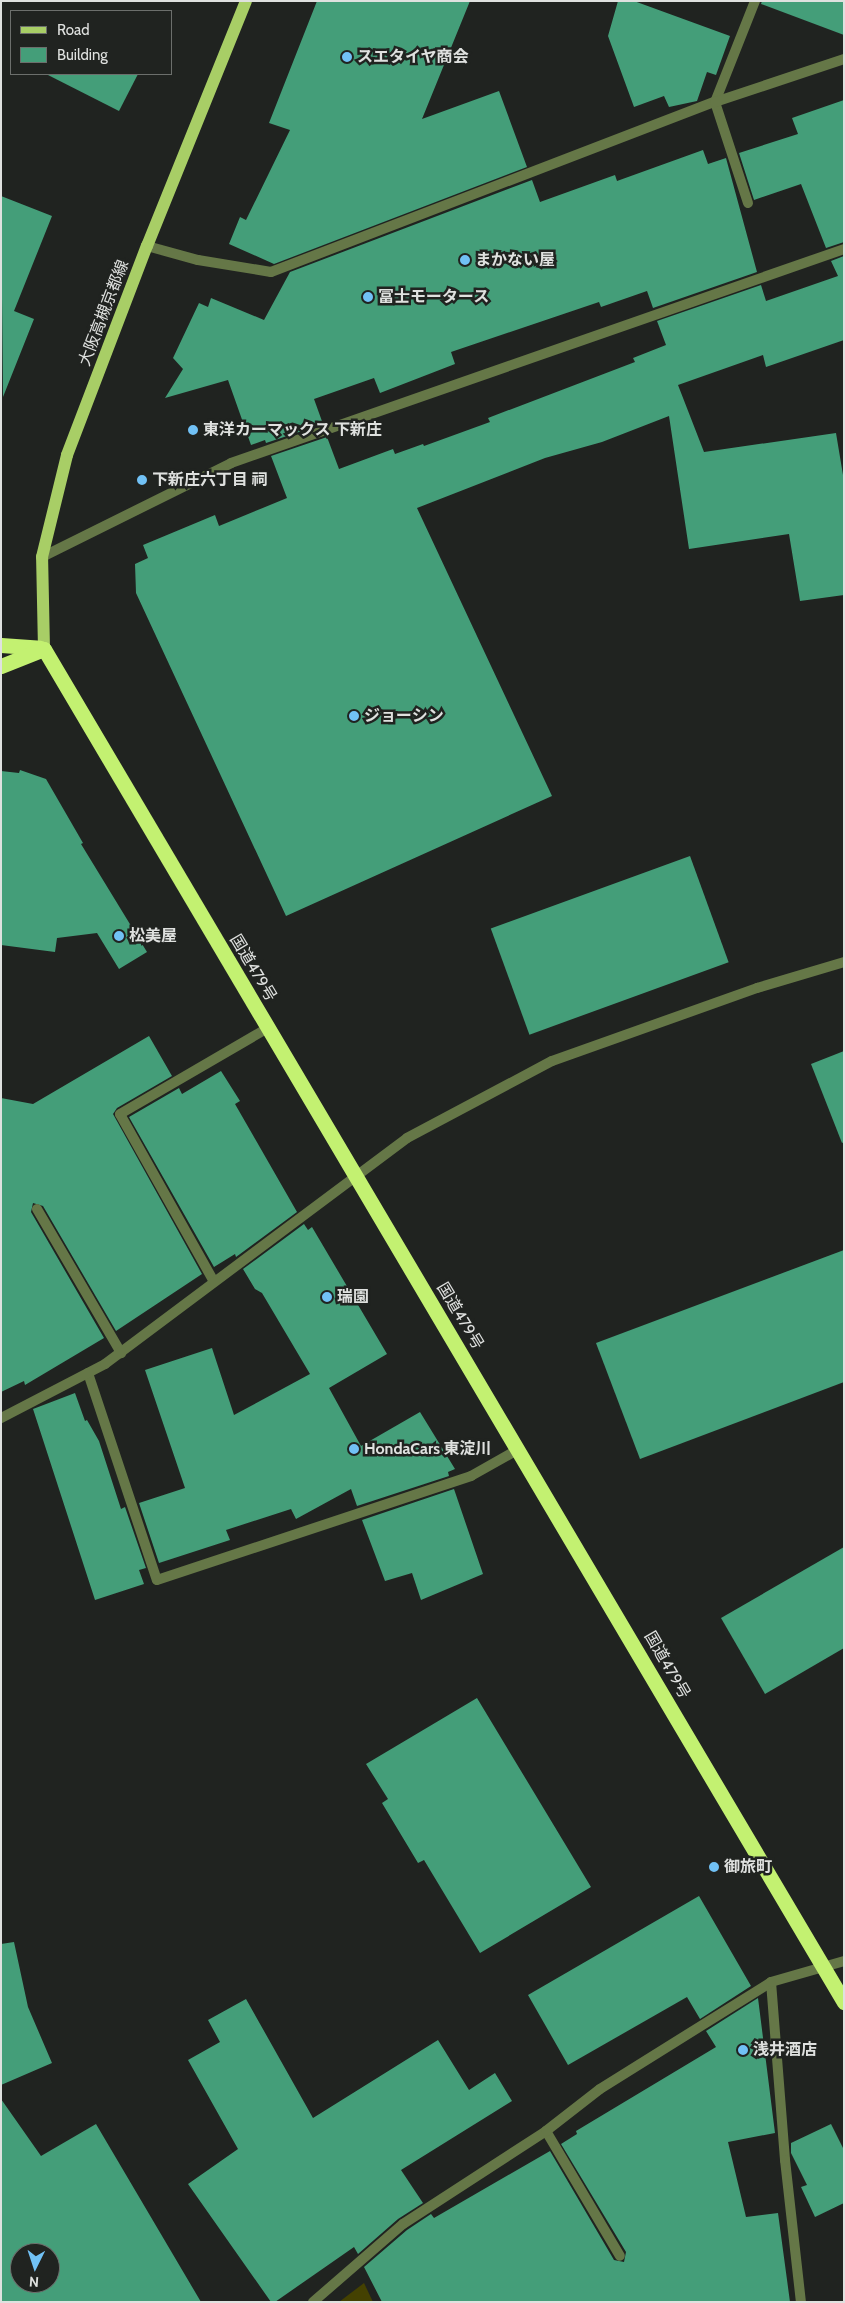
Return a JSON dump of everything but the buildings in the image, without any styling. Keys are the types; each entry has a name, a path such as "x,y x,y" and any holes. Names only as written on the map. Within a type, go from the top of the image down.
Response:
{"highway":[{"path":"1,645 44,649"},
{"path":"1,666 44,649"},
{"name":"国道479号","path":"44,649 519,1449 844,2002"}],"main road":[{"name":"大阪高槻京都線","path":"44,649 42,557 67,455 147,246 246,1"}],"street":[{"path":"748,203 715,102 755,1"},
{"path":"147,246 198,260 270,272 715,102 844,59"},
{"path":"42,557 231,463 844,248"},
{"path":"1,1418 88,1374 121,1354 213,1280 407,1138 552,1061 757,988 844,962"},
{"path":"213,1280 120,1114 268,1028"},
{"path":"37,1209 121,1354"},
{"path":"88,1374 157,1580 471,1476 519,1449"},
{"path":"313,2302 403,2224 546,2131 600,2089 772,1982 844,1961"},
{"path":"772,1982 785,2160 801,2302"},
{"path":"546,2131 620,2256"}],"shaded area":[{"path":"364,2283 373,2302 339,2302"}],"place":[{"name":"スエタイヤ商会","path":"347,57"},
{"name":"まかない屋","path":"465,260"},
{"name":"冨士モータース","path":"368,297"},
{"name":"東洋カーマックス 下新庄","path":"193,430"},
{"name":"下新庄六丁目 祠","path":"142,480"},
{"name":"ジョーシン","path":"354,716"},
{"name":"松美屋","path":"119,936"},
{"name":"瑞園","path":"327,1297"},
{"name":"HondaCars 東淀川","path":"354,1449"},
{"name":"御旅町","path":"714,1867"},
{"name":"浅井酒店","path":"743,2050"}]}
